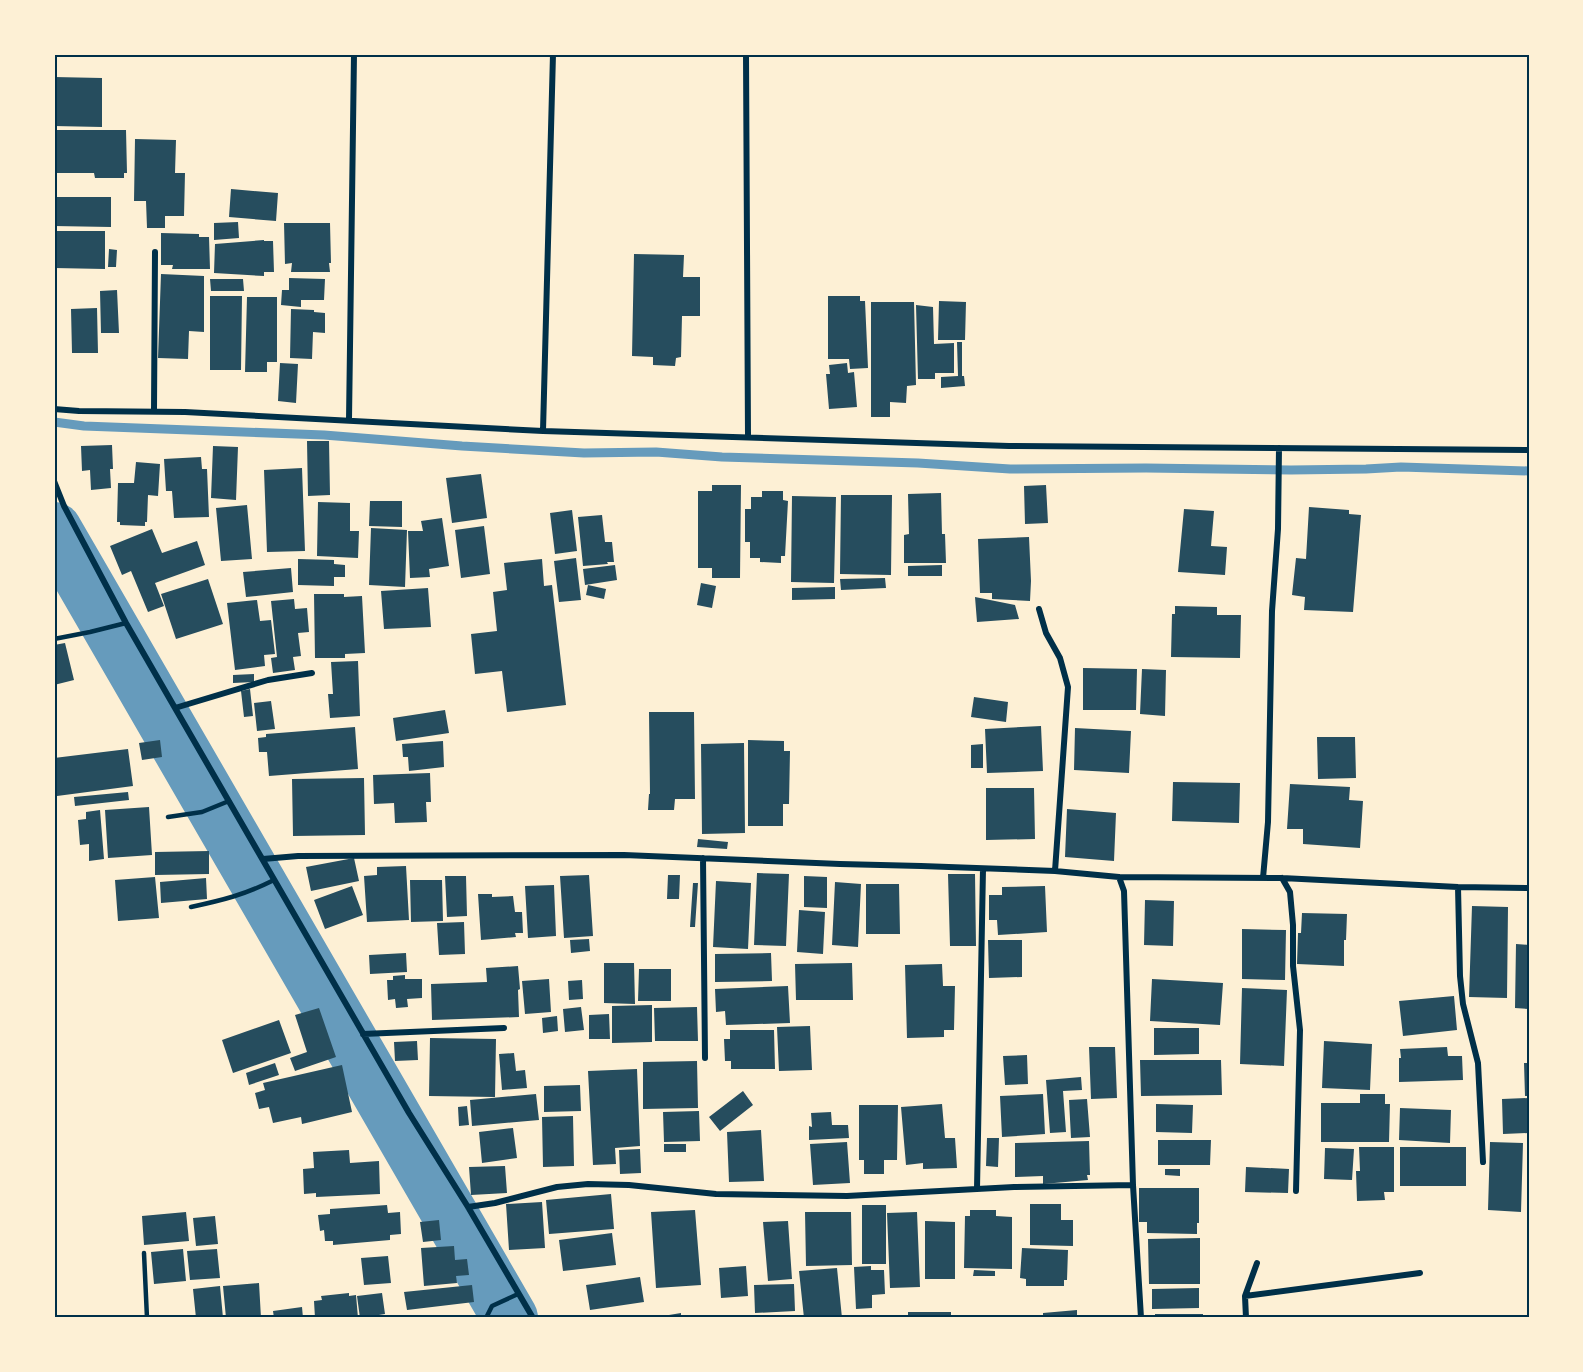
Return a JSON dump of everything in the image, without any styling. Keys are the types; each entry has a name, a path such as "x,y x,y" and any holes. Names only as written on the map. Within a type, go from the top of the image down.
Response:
{"street":[{"path":"349,420 354,54"},
{"path":"543,431 552,54"},
{"path":"746,54 748,437"},
{"path":"154,411 155,252"},
{"path":"54,409 154,411 543,431 1009,446 1529,450"},
{"path":"1263,878 1268,822 1272,611 1278,529 1277,496 1280,448"},
{"path":"54,481 64,506 126,623 409,1113 468,1207 533,1318"},
{"path":"1039,609 1046,633 1060,658 1068,687 1055,871"},
{"path":"175,708 268,680 312,673"},
{"path":"263,859 298,856 624,855 1055,871 1119,877 1282,878 1458,887 1529,888"},
{"path":"704,858 705,1058"},
{"path":"977,1190 982,869"},
{"path":"1119,877 1124,891 1133,1185 1141,1318"},
{"path":"1282,878 1290,892 1293,966 1300,1030 1296,1191"},
{"path":"1458,887 1461,986 1464,1011 1478,1063 1483,1162"},
{"path":"363,1034 504,1028"},
{"path":"468,1207 495,1203 557,1187 588,1184 628,1185 716,1194 848,1196 1014,1187 1133,1185"},
{"path":"1246,1318 1245,1296 1257,1263"},
{"path":"1245,1296 1420,1273"}],"lane":[{"path":"54,639 126,623"},
{"path":"168,817 202,812 229,801"},
{"path":"191,907 247,893 274,880"},
{"path":"144,1253 147,1318"},
{"path":"486,1318 492,1306 518,1294"}],"building":[{"path":"54,77 102,78 102,127 54,126"},
{"path":"54,130 126,130 127,173 124,173 124,178 95,178 94,173 54,173"},
{"path":"135,139 176,140 175,173 185,173 184,216 165,216 165,228 147,228 146,201 134,201"},
{"path":"231,189 278,193 276,221 229,217"},
{"path":"54,197 111,197 111,227 54,226"},
{"path":"238,222 239,238 214,240 214,223"},
{"path":"284,223 330,223 330,272 291,272 292,263 285,264"},
{"path":"55,231 105,231 105,269 54,268"},
{"path":"161,233 199,234 199,237 209,237 210,269 172,269 173,265 161,265"},
{"path":"273,241 274,272 264,272 264,276 214,273 215,244"},
{"path":"109,249 117,250 116,267 108,267"},
{"path":"634,254 684,255 683,277 700,277 700,316 682,316 681,357 676,358 675,366 653,365 653,357 632,356"},
{"path":"161,274 204,276 204,332 189,331 188,359 158,358"},
{"path":"289,278 325,279 324,300 301,300 301,307 281,305 282,290 289,290"},
{"path":"210,279 243,279 244,291 211,291"},
{"path":"117,290 119,333 101,333 100,291"},
{"path":"210,296 242,296 241,370 210,370"},
{"path":"828,296 860,296 860,301 865,301 868,368 850,369 849,359 828,359"},
{"path":"247,297 277,297 277,362 267,362 267,372 245,372"},
{"path":"939,301 966,302 965,340 938,340"},
{"path":"871,302 914,302 916,385 907,386 906,403 890,402 890,417 871,417"},
{"path":"916,305 933,307 934,344 954,343 954,373 935,373 935,379 918,379"},
{"path":"97,308 98,353 72,353 71,309"},
{"path":"291,309 325,313 325,333 313,332 312,359 290,358"},
{"path":"957,342 962,342 962,376 964,376 965,386 941,388 941,377 958,376"},
{"path":"280,363 298,364 296,403 278,401"},
{"path":"847,363 848,373 854,372 857,407 829,409 826,374 830,374 829,365"},
{"path":"307,441 329,441 330,495 308,496"},
{"path":"112,445 111,488 91,490 90,470 82,471 81,446"},
{"path":"213,446 238,447 236,500 211,498"},
{"path":"201,457 202,469 207,469 209,517 174,518 172,491 166,491 164,459"},
{"path":"136,462 160,464 158,496 148,495 145,526 120,525 120,522 117,522 118,483 134,483"},
{"path":"302,468 305,551 267,552 264,470"},
{"path":"481,474 487,518 452,523 446,478"},
{"path":"712,485 741,485 740,578 712,578 712,568 698,568 698,491 712,491"},
{"path":"1046,485 1048,523 1025,524 1024,486"},
{"path":"762,491 783,491 783,500 788,501 785,556 781,556 781,563 760,562 760,558 750,558 750,542 745,542 745,509 751,509 751,497 762,497"},
{"path":"941,493 942,534 945,534 946,563 904,563 904,535 909,534 908,494"},
{"path":"841,495 892,495 891,575 840,574"},
{"path":"792,496 836,497 834,583 791,582"},
{"path":"370,501 402,501 402,527 369,526"},
{"path":"318,502 350,503 350,531 359,531 358,558 317,556"},
{"path":"247,505 252,559 221,561 216,508"},
{"path":"1309,507 1349,510 1349,514 1361,515 1353,612 1304,610 1305,597 1292,595 1296,558 1306,559"},
{"path":"1184,509 1214,511 1211,546 1227,547 1225,575 1178,572"},
{"path":"572,510 577,551 555,554 550,513"},
{"path":"602,515 605,542 612,542 614,562 583,566 578,517"},
{"path":"442,518 449,566 429,569 430,577 410,578 408,531 423,531 421,521"},
{"path":"484,526 490,574 461,578 455,530"},
{"path":"371,528 407,530 405,587 369,585"},
{"path":"152,529 162,553 197,541 205,565 155,583 164,606 148,612 131,571 122,575 110,546"},
{"path":"1029,537 1030,601 992,599 992,593 980,593 978,539"},
{"path":"576,558 581,600 559,602 554,561"},
{"path":"298,559 334,560 334,564 345,565 345,577 334,577 334,586 298,585"},
{"path":"542,559 544,586 552,585 566,705 507,712 502,671 475,674 471,634 497,631 493,592 507,590 504,563"},
{"path":"615,565 617,580 585,585 583,569"},
{"path":"942,565 942,576 908,576 908,566"},
{"path":"291,568 293,592 246,597 243,572"},
{"path":"885,578 886,588 841,590 840,579"},
{"path":"208,579 223,624 176,639 161,594"},
{"path":"701,583 716,586 712,608 697,605"},
{"path":"588,585 606,589 604,599 586,595"},
{"path":"835,587 835,599 792,600 792,588"},
{"path":"428,588 431,627 384,629 381,591"},
{"path":"314,594 362,596 365,653 345,654 345,658 315,658"},
{"path":"975,597 1015,605 1019,619 977,622"},
{"path":"294,599 295,609 307,608 309,632 298,633 301,656 293,657 295,670 273,673 271,658 277,657 271,601"},
{"path":"257,600 260,621 271,620 275,654 264,655 265,666 235,670 227,603"},
{"path":"1175,606 1217,607 1217,615 1241,615 1240,658 1171,657 1172,614 1175,614"},
{"path":"65,643 74,680 54,685 54,645"},
{"path":"358,661 360,716 330,718 328,694 333,694 331,662"},
{"path":"1083,668 1137,669 1136,710 1083,710"},
{"path":"1142,669 1166,670 1165,716 1140,714"},
{"path":"254,674 254,682 233,683 233,675"},
{"path":"250,689 253,716 244,717 241,691"},
{"path":"974,697 1008,702 1006,722 971,717"},
{"path":"271,701 275,729 257,731 254,703"},
{"path":"445,710 449,733 396,741 393,718"},
{"path":"649,712 694,712 695,799 675,799 674,810 648,810 650,794"},
{"path":"1041,726 1043,771 987,773 985,729"},
{"path":"355,727 358,769 269,776 267,752 259,752 258,738 266,737 266,734"},
{"path":"1075,728 1131,731 1129,773 1074,770"},
{"path":"1317,737 1355,737 1356,778 1318,779"},
{"path":"160,740 162,757 142,760 139,743"},
{"path":"748,740 784,741 784,751 790,751 789,804 783,804 783,826 748,826"},
{"path":"443,741 444,767 409,771 408,757 403,757 402,744"},
{"path":"744,743 745,833 702,834 701,744"},
{"path":"983,744 983,768 971,768 971,745"},
{"path":"128,749 133,786 57,796 54,758"},
{"path":"430,773 431,802 426,802 427,822 395,823 394,803 374,804 373,775"},
{"path":"364,778 365,835 293,836 292,779"},
{"path":"1173,782 1240,783 1239,823 1172,821"},
{"path":"1290,784 1350,787 1349,800 1363,801 1360,848 1303,844 1303,829 1287,829"},
{"path":"986,788 1034,788 1035,839 986,840"},
{"path":"128,792 129,800 75,806 74,797"},
{"path":"149,807 152,855 108,858 105,810"},
{"path":"1067,809 1116,813 1114,861 1065,857"},
{"path":"100,810 104,859 89,861 89,844 80,845 78,820 86,819 86,812"},
{"path":"698,839 728,842 727,849 697,847"},
{"path":"209,851 209,874 155,875 155,852"},
{"path":"354,858 359,881 311,891 306,867"},
{"path":"406,866 409,920 367,922 364,876 377,875 377,867"},
{"path":"757,873 789,874 786,946 754,945"},
{"path":"948,874 975,874 976,946 950,946"},
{"path":"589,875 593,936 564,938 560,876"},
{"path":"668,875 680,875 679,899 667,899"},
{"path":"445,876 466,876 467,916 447,917"},
{"path":"804,876 827,877 827,908 804,907"},
{"path":"155,877 159,918 118,921 115,880"},
{"path":"206,878 207,899 161,903 160,882"},
{"path":"410,880 442,880 443,921 411,922"},
{"path":"716,881 751,883 748,949 713,947"},
{"path":"835,882 861,884 858,947 832,945"},
{"path":"693,883 698,883 695,927 690,927"},
{"path":"866,884 899,884 900,934 866,934"},
{"path":"554,885 556,936 528,938 525,886"},
{"path":"352,886 363,915 325,929 314,900"},
{"path":"1045,886 1047,932 998,935 997,920 989,920 989,895 1002,895 1002,887"},
{"path":"478,894 492,894 492,897 513,896 515,912 522,912 523,933 515,933 516,937 481,940"},
{"path":"1145,900 1174,901 1173,946 1144,945"},
{"path":"1472,906 1508,907 1507,998 1469,997"},
{"path":"799,910 825,912 823,954 797,952"},
{"path":"1302,913 1347,914 1344,966 1297,964 1298,933 1301,933"},
{"path":"464,922 465,954 439,955 437,923"},
{"path":"1242,929 1286,930 1285,980 1242,979"},
{"path":"589,939 590,951 571,953 570,940"},
{"path":"988,940 1022,940 1022,977 989,978"},
{"path":"1516,944 1529,945 1529,1009 1515,1008"},
{"path":"406,953 407,972 370,974 369,955"},
{"path":"771,953 772,981 715,982 715,954"},
{"path":"604,963 634,963 635,1004 604,1003"},
{"path":"852,963 853,1000 796,1000 795,964"},
{"path":"942,964 943,986 955,986 954,1030 944,1030 944,1037 907,1038 905,965"},
{"path":"518,966 519,1017 432,1020 431,984 487,982 486,968"},
{"path":"639,969 671,969 671,1001 638,1001"},
{"path":"405,975 405,979 422,979 422,998 407,999 408,1007 396,1008 395,999 388,1000 387,980 393,980 393,976"},
{"path":"549,979 551,1012 525,1014 522,981"},
{"path":"1152,979 1223,983 1220,1025 1150,1021"},
{"path":"582,980 583,999 569,1000 568,981"},
{"path":"788,986 790,1023 726,1025 725,1011 716,1012 715,989"},
{"path":"1242,988 1287,990 1284,1066 1240,1064"},
{"path":"1454,996 1457,1030 1403,1036 1399,1001"},
{"path":"652,1005 652,1042 612,1043 612,1006"},
{"path":"581,1007 584,1030 565,1032 563,1009"},
{"path":"697,1007 698,1041 655,1041 654,1008"},
{"path":"319,1008 336,1057 295,1071 290,1058 307,1052 295,1015"},
{"path":"609,1014 610,1039 589,1039 589,1015"},
{"path":"557,1016 558,1031 543,1033 542,1018"},
{"path":"279,1020 291,1053 233,1073 222,1040"},
{"path":"810,1026 812,1070 779,1071 777,1027"},
{"path":"1154,1028 1199,1028 1199,1054 1154,1055"},
{"path":"730,1030 774,1030 775,1069 731,1069 731,1061 725,1061 724,1039 730,1039"},
{"path":"430,1038 496,1039 495,1097 429,1096"},
{"path":"417,1041 418,1060 395,1061 394,1042"},
{"path":"1324,1041 1372,1044 1370,1090 1322,1088"},
{"path":"1089,1047 1115,1047 1117,1098 1091,1099"},
{"path":"1447,1047 1448,1056 1462,1056 1463,1080 1399,1082 1400,1049"},
{"path":"514,1053 516,1071 525,1070 527,1088 502,1090 499,1054"},
{"path":"1027,1055 1028,1084 1005,1085 1003,1056"},
{"path":"1140,1060 1221,1060 1222,1095 1141,1096"},
{"path":"697,1061 698,1108 643,1109 643,1062"},
{"path":"275,1063 279,1075 249,1085 246,1073"},
{"path":"1524,1063 1529,1063 1529,1096 1525,1096"},
{"path":"342,1065 352,1112 302,1124 301,1117 273,1123 269,1107 259,1109 255,1093 265,1090 263,1083"},
{"path":"637,1069 640,1146 615,1148 616,1164 593,1165 588,1071"},
{"path":"1081,1077 1082,1090 1063,1091 1066,1132 1050,1133 1046,1080"},
{"path":"580,1085 581,1111 544,1112 544,1086"},
{"path":"743,1091 753,1105 720,1131 709,1117"},
{"path":"536,1094 539,1120 472,1126 470,1100"},
{"path":"1043,1094 1045,1134 1002,1137 1000,1096"},
{"path":"1360,1094 1385,1094 1385,1104 1390,1104 1389,1142 1321,1142 1321,1103 1360,1103"},
{"path":"1529,1098 1529,1133 1503,1134 1502,1099"},
{"path":"1087,1099 1090,1137 1071,1138 1069,1100"},
{"path":"942,1104 945,1138 955,1138 957,1168 923,1169 923,1163 906,1165 901,1107"},
{"path":"1156,1104 1193,1105 1192,1133 1156,1132"},
{"path":"859,1105 898,1105 897,1160 884,1160 884,1174 864,1174 864,1160 859,1160"},
{"path":"467,1106 469,1125 459,1126 458,1107"},
{"path":"1400,1108 1451,1110 1450,1143 1399,1140"},
{"path":"699,1111 700,1141 664,1142 663,1112"},
{"path":"831,1112 832,1125 848,1125 849,1138 809,1140 809,1126 812,1127 811,1113"},
{"path":"573,1116 574,1166 543,1167 542,1117"},
{"path":"513,1128 517,1158 482,1163 479,1132"},
{"path":"761,1130 764,1181 729,1182 727,1132"},
{"path":"987,1138 999,1138 998,1167 986,1166"},
{"path":"1158,1140 1211,1140 1210,1165 1158,1165"},
{"path":"1089,1141 1090,1175 1087,1175 1088,1180 1043,1184 1043,1176 1015,1177 1015,1143"},
{"path":"847,1142 850,1183 813,1185 810,1144"},
{"path":"1490,1142 1523,1143 1521,1212 1488,1210"},
{"path":"664,1144 686,1144 686,1152 664,1152"},
{"path":"1359,1147 1394,1147 1394,1192 1384,1192 1385,1200 1357,1201 1356,1171 1360,1171"},
{"path":"1400,1147 1466,1147 1466,1186 1400,1186"},
{"path":"1325,1148 1354,1149 1352,1180 1324,1179"},
{"path":"640,1149 641,1173 620,1174 619,1150"},
{"path":"349,1150 350,1163 379,1161 380,1194 316,1197 316,1193 304,1194 303,1169 314,1168 313,1152"},
{"path":"505,1166 507,1193 471,1195 469,1167"},
{"path":"1246,1167 1289,1169 1288,1193 1245,1192"},
{"path":"1165,1169 1180,1169 1180,1176 1165,1175"},
{"path":"1139,1188 1199,1188 1197,1234 1147,1233 1147,1222 1139,1222"},
{"path":"611,1194 614,1229 549,1234 546,1200"},
{"path":"542,1202 545,1248 509,1250 506,1204"},
{"path":"1030,1204 1061,1204 1061,1220 1073,1220 1073,1246 1030,1245"},
{"path":"387,1205 388,1213 400,1212 401,1234 390,1235 390,1240 333,1245 333,1241 325,1241 324,1230 320,1231 318,1215 330,1214 330,1209"},
{"path":"862,1205 886,1205 886,1264 862,1264"},
{"path":"695,1210 701,1285 656,1288 651,1212"},
{"path":"970,1210 996,1210 996,1216 1012,1217 1012,1269 964,1268 965,1216 970,1216"},
{"path":"186,1212 189,1241 144,1245 142,1216"},
{"path":"805,1212 851,1212 852,1265 806,1266"},
{"path":"917,1212 920,1287 890,1288 887,1213"},
{"path":"215,1216 218,1244 196,1246 193,1218"},
{"path":"439,1220 441,1240 423,1242 420,1222"},
{"path":"788,1221 792,1279 768,1281 763,1222"},
{"path":"925,1221 955,1222 955,1279 925,1279"},
{"path":"612,1233 616,1265 563,1271 559,1240"},
{"path":"1200,1238 1200,1284 1149,1284 1148,1239"},
{"path":"454,1246 455,1260 467,1259 469,1275 456,1276 457,1283 424,1286 421,1248"},
{"path":"1022,1248 1068,1250 1067,1280 1064,1280 1064,1286 1026,1286 1026,1279 1020,1278"},
{"path":"183,1249 186,1281 154,1284 151,1252"},
{"path":"217,1249 220,1278 190,1280 187,1251"},
{"path":"388,1256 391,1283 364,1285 361,1258"},
{"path":"746,1266 748,1296 721,1298 719,1268"},
{"path":"871,1266 871,1270 884,1270 885,1294 872,1295 872,1308 856,1309 854,1267"},
{"path":"837,1268 842,1318 804,1318 799,1271"},
{"path":"974,1270 995,1271 995,1276 973,1276"},
{"path":"640,1277 644,1302 590,1310 586,1285"},
{"path":"259,1283 261,1318 226,1318 223,1286"},
{"path":"794,1284 795,1311 755,1313 754,1285"},
{"path":"472,1285 474,1302 407,1310 404,1292"},
{"path":"220,1286 223,1318 196,1318 193,1289"},
{"path":"1199,1288 1199,1308 1152,1309 1152,1289"},
{"path":"349,1293 349,1296 356,1295 358,1318 315,1318 314,1301 322,1300 321,1296"},
{"path":"382,1293 385,1314 360,1318 357,1296"},
{"path":"302,1307 303,1318 274,1318 273,1311"},
{"path":"1077,1310 1077,1318 1043,1318 1043,1313"},
{"path":"908,1312 951,1312 951,1318 908,1318"},
{"path":"681,1313 681,1318 657,1318 657,1317"},
{"path":"1155,1314 1203,1314 1203,1318 1155,1318"}],"waterway":[{"path":"54,422 84,426 324,435 584,453 656,452 722,457 918,463 1010,469 1291,470 1401,467 1529,471"},
{"path":"54,530 510,1318"}]}
